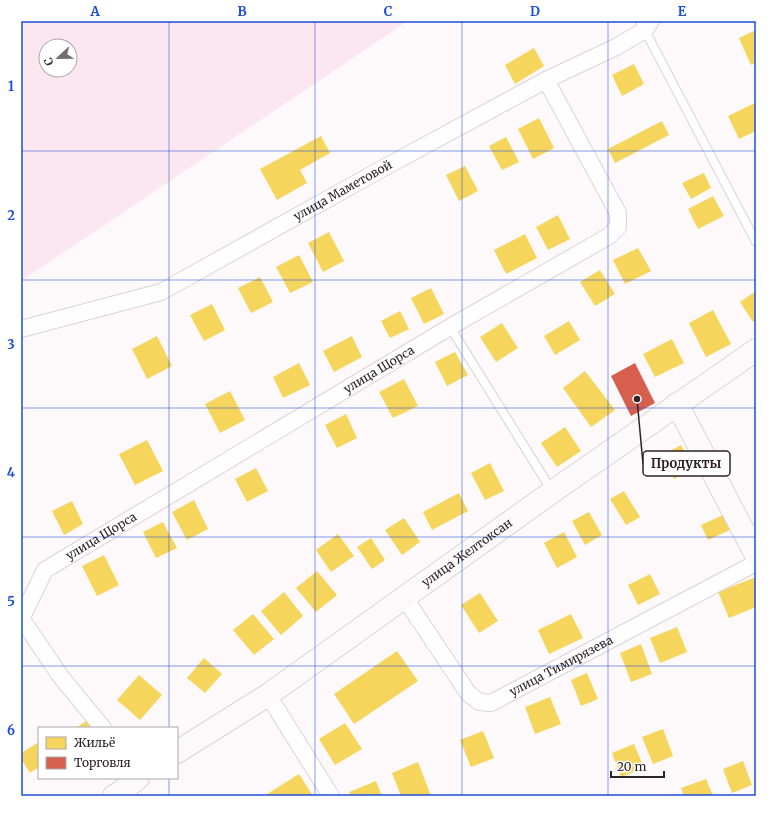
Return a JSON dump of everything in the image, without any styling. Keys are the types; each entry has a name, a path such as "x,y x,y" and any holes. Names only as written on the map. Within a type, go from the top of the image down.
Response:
{"street":[{"name":"улица Маметовой","path":"21,329 161,292 380,170 546,80 616,47 645,24"},
{"name":"улица Щорса","path":"21,618 45,570 450,327 609,236 618,228 618,213 546,80"},
{"name":"улица Желтоксан","path":"178,751 268,695 552,492 756,350"},
{"path":"677,404 756,555"},
{"name":"улица Тимирязева","path":"404,597 468,693 479,702 491,702 756,563"},
{"path":"21,618 61,677 103,727"},
{"path":"268,695 331,796"},
{"path":"114,796 137,779"}],"lane":[{"path":"645,24 756,242"},
{"path":"450,327 552,492"}],"shaded area":[{"path":"21,21 408,21 21,281"}],"building: Жильё":[{"path":"756,30 756,63 751,65 739,38"},
{"path":"534,48 544,66 515,84 505,65"},
{"path":"634,64 644,84 622,96 612,75"},
{"path":"755,103 756,131 739,139 728,116"},
{"path":"539,118 554,148 533,159 518,129"},
{"path":"662,121 669,135 615,163 608,149"},
{"path":"321,136 330,153 300,170 307,183 277,200 260,169"},
{"path":"506,137 519,162 502,170 489,146"},
{"path":"465,166 478,191 459,201 446,175"},
{"path":"704,173 711,188 691,199 682,183"},
{"path":"713,196 724,216 698,229 688,209"},
{"path":"558,215 570,239 548,250 536,227"},
{"path":"329,232 344,261 323,272 308,243"},
{"path":"525,234 537,258 506,274 494,250"},
{"path":"638,248 651,271 625,284 613,260"},
{"path":"299,255 313,282 290,293 276,267"},
{"path":"600,270 615,294 595,306 580,282"},
{"path":"260,277 273,302 251,313 238,288"},
{"path":"431,288 444,314 424,324 411,298"},
{"path":"756,291 756,319 753,322 740,302"},
{"path":"212,304 225,330 204,341 190,315"},
{"path":"713,310 731,344 706,357 689,323"},
{"path":"400,311 409,329 390,338 381,321"},
{"path":"569,321 580,340 555,355 544,336"},
{"path":"502,323 518,348 496,362 480,337"},
{"path":"157,336 172,366 147,379 132,349"},
{"path":"352,336 362,357 334,372 323,351"},
{"path":"672,339 684,363 655,377 643,354"},
{"path":"455,352 468,375 447,386 435,362"},
{"path":"299,363 310,385 283,398 273,377"},
{"path":"585,371 615,410 591,427 563,388"},
{"path":"404,379 418,406 393,418 379,392"},
{"path":"230,391 245,420 220,433 205,404"},
{"path":"346,414 357,438 337,448 325,425"},
{"path":"565,427 581,451 557,467 541,443"},
{"path":"147,440 163,471 135,485 119,454"},
{"path":"681,445 694,468 674,479 661,456"},
{"path":"490,463 504,491 485,500 471,473"},
{"path":"256,468 268,491 247,502 235,479"},
{"path":"624,491 640,517 626,525 610,499"},
{"path":"459,493 468,511 432,530 423,512"},
{"path":"194,500 208,529 187,540 172,512"},
{"path":"72,501 83,524 64,535 52,511"},
{"path":"589,512 602,535 585,545 572,521"},
{"path":"723,515 730,530 708,540 701,525"},
{"path":"404,518 420,542 402,555 385,530"},
{"path":"163,522 177,548 156,558 143,532"},
{"path":"564,532 577,557 557,568 544,543"},
{"path":"338,534 354,556 331,572 316,550"},
{"path":"371,538 385,560 372,569 357,547"},
{"path":"104,555 119,585 97,596 82,566"},
{"path":"317,571 337,595 316,612 296,588"},
{"path":"650,574 660,594 638,605 628,585"},
{"path":"756,577 756,607 729,618 718,592"},
{"path":"284,592 303,616 281,635 261,611"},
{"path":"480,593 498,621 479,633 461,605"},
{"path":"253,614 274,639 254,655 233,630"},
{"path":"571,614 583,638 549,654 538,630"},
{"path":"677,627 687,652 660,663 650,638"},
{"path":"641,644 652,674 631,682 620,653"},
{"path":"397,651 418,681 354,724 334,694"},
{"path":"204,658 222,674 205,693 187,678"},
{"path":"587,673 598,699 581,706 571,680"},
{"path":"139,675 162,695 140,720 117,700"},
{"path":"550,697 561,724 535,734 525,707"},
{"path":"86,721 90,727 77,727"},
{"path":"345,723 362,749 335,765 319,739"},
{"path":"663,729 673,756 653,764 642,737"},
{"path":"483,731 494,758 471,767 460,740"},
{"path":"38,743 38,768 30,773 21,759 21,753"},
{"path":"634,744 644,768 621,777 612,753"},
{"path":"743,761 752,785 732,793 723,769"},
{"path":"418,762 431,796 401,796 392,773"},
{"path":"299,774 313,796 264,796"},
{"path":"706,779 713,796 684,796 681,788"},
{"path":"376,781 382,796 351,796 349,792"}],"building: Торговля":[{"path":"635,363 655,403 631,416 611,376"}],"place":[{"name":"Продукты","path":"637,399"}]}
